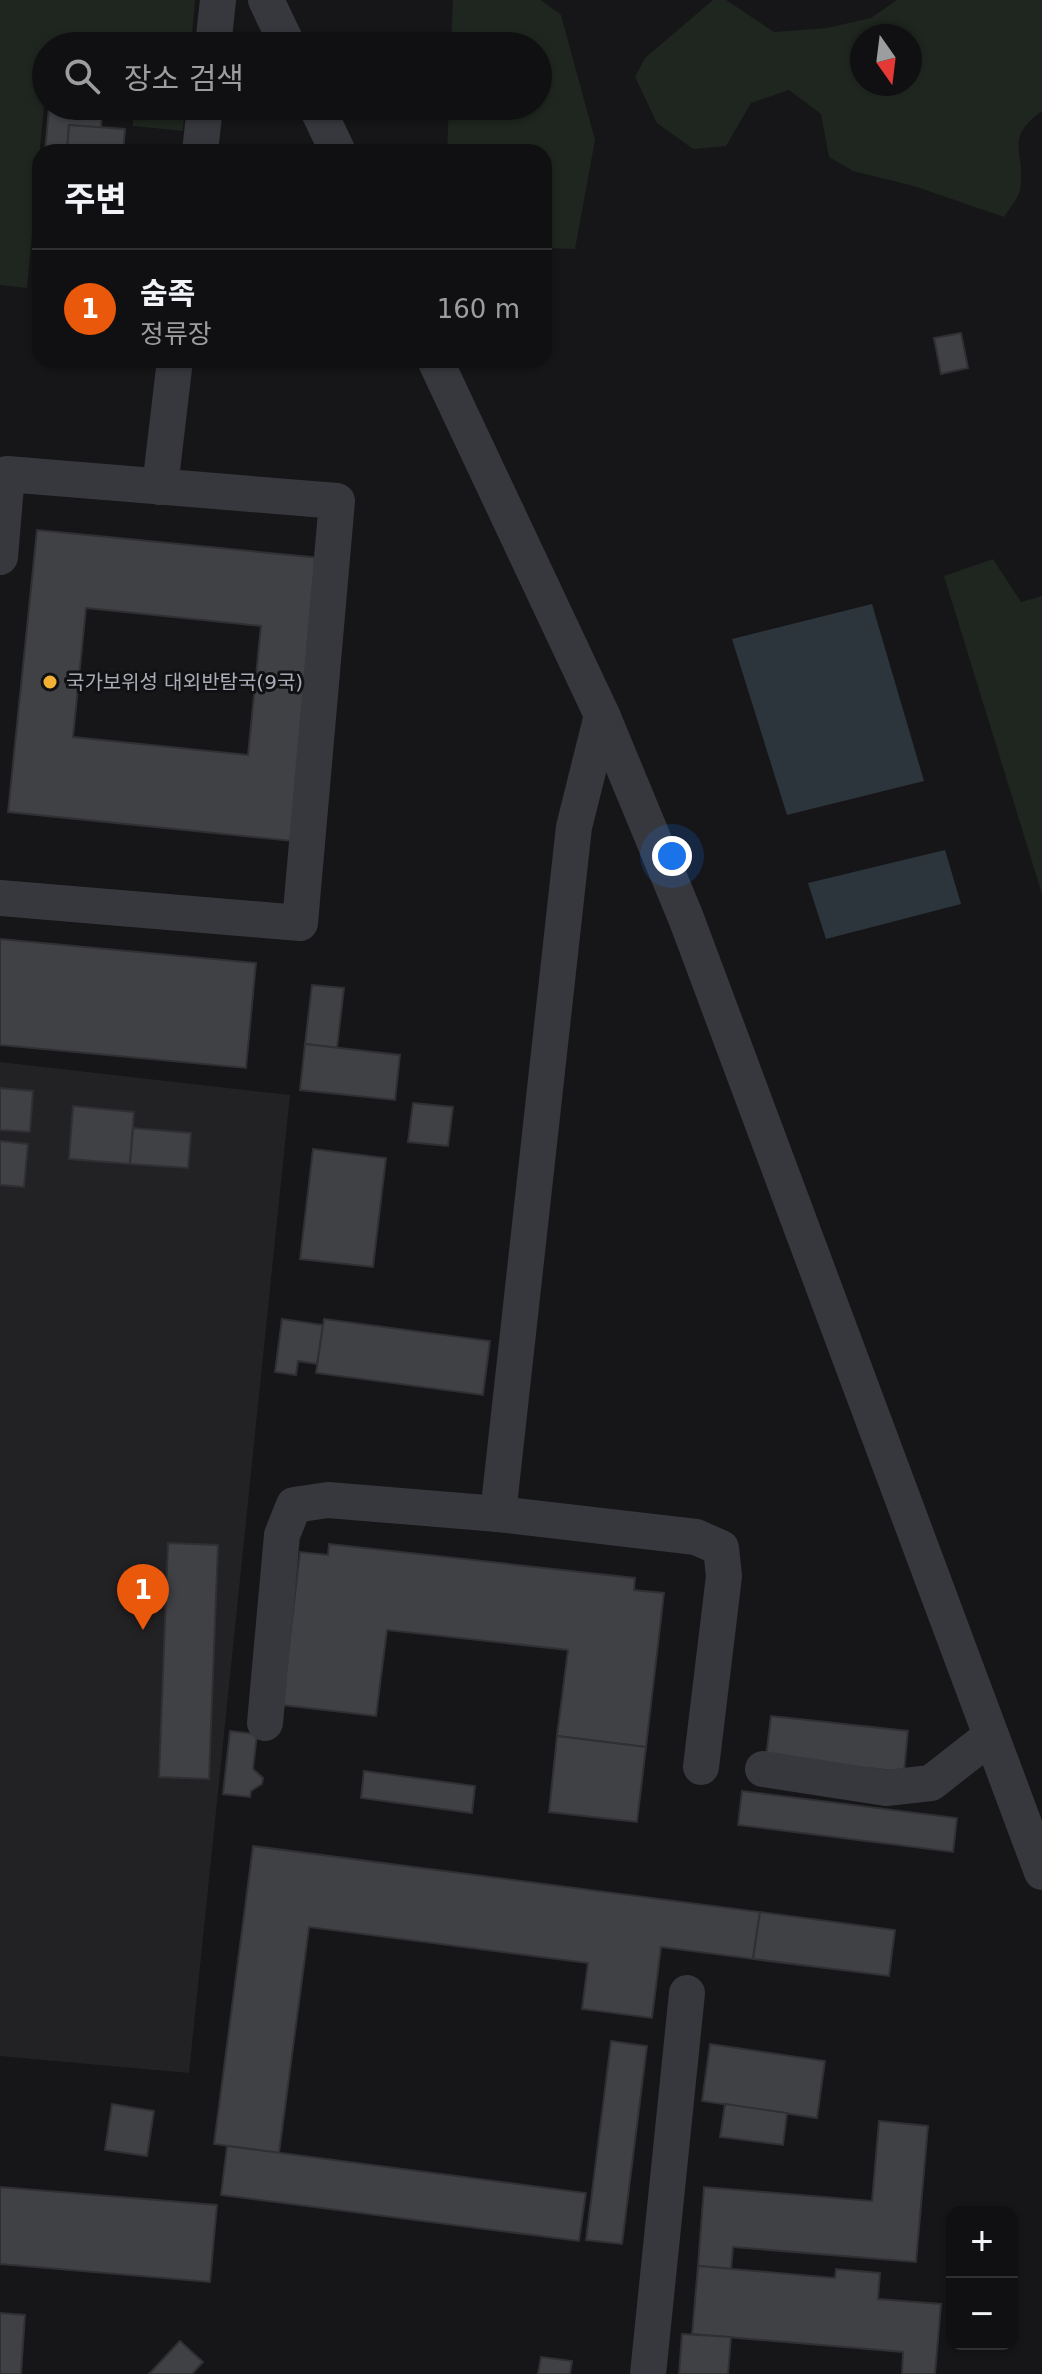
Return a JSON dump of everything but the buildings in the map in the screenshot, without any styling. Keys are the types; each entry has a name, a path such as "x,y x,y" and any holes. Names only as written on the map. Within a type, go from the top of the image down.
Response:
{"street":[{"path":"215,32 218,0"},
{"path":"266,0 281,32"},
{"path":"201,144 203,120"},
{"path":"323,120 334,144"},
{"path":"160,487 174,368"},
{"path":"439,368 602,715 686,918 1042,1872"},
{"path":"0,557 7,474 337,501 300,923 0,898"},
{"path":"498,1514 574,827 602,715"},
{"path":"265,1723 282,1535 294,1505 328,1500 498,1514 696,1537 721,1548 724,1576 701,1767"},
{"path":"763,1769 886,1788 931,1783 991,1736"},
{"path":"648,2374 687,1993"}],"shaded area":[{"path":"0,0 195,0 192,32 32,32 32,120 43,120 40,144 32,144 32,234 27,288 0,285"},
{"path":"453,0 541,0 561,15 595,140 575,249 552,248 552,144 447,144 448,120 552,120 552,32 452,32"},
{"path":"713,0 726,0 774,32 827,28 871,18 897,0 1042,0 1042,111 1030,121 1019,139 1020,190 1004,217 914,186 853,171 829,157 821,114 789,90 751,103 726,146 693,149 657,123 635,77 645,58"},
{"path":"133,120 184,120 183,131 133,126"},
{"path":"993,559 1021,602 1042,596 1042,894 944,576"},
{"path":"872,604 924,781 787,815 732,639"},
{"path":"945,850 961,904 826,939 808,883"},
{"path":"0,1062 290,1095 189,2073 0,2056"}],"place":[{"name":"국가보위성 대외반탐국(9국)","path":"50,682"},
{"name":"숨족","path":"143,1630"}]}
